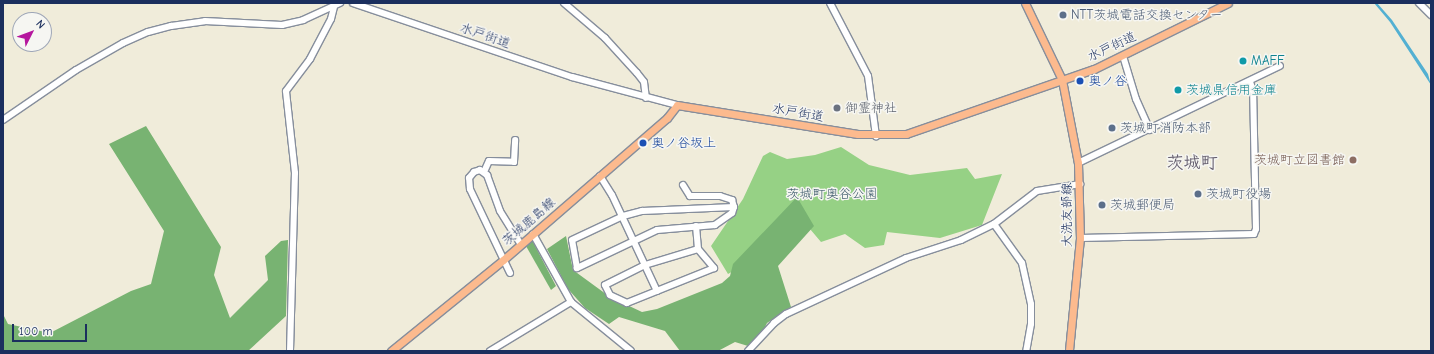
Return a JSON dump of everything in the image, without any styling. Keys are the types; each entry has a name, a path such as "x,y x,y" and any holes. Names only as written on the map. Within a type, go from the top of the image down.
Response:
{"main road":[{"name":"大洗友部線","path":"1025,3 1062,80 1078,163 1080,184 1080,238 1069,351"},
{"name":"水戸街道","path":"677,105 876,136 906,134 927,129 1062,80 1123,56 1228,3"},
{"name":"茨城鹿島線","path":"391,351 503,260 667,118 677,105"}],"street":[{"path":"3,120 76,70 123,43 148,32 171,26 205,21 282,25 303,20 340,3"},
{"name":"水戸街道","path":"353,3 572,77 646,98 677,105"},
{"path":"564,3 605,38 637,73 644,82 646,98"},
{"path":"830,3 868,76 876,136"},
{"path":"1418,3 1431,15"},
{"path":"290,351 295,173 286,91 310,59 331,19 334,7"},
{"path":"1123,56 1136,99 1150,130"},
{"path":"1078,163 1250,82 1280,66"},
{"path":"1080,238 1254,234 1256,229 1253,91 1250,82"},
{"path":"515,140 514,162 489,161 484,172 500,210 521,244"},
{"path":"484,172 478,170 471,175 470,190 510,274"},
{"path":"600,176 623,216 658,291"},
{"path":"748,351 774,323 786,314 906,258 961,240 994,224 1037,192 1080,184"},
{"path":"683,185 690,196 725,197 732,200 734,208 732,213 722,223 661,229 634,240 577,268 572,240 623,216 642,211 734,208"},
{"path":"994,224 1022,263 1026,277 1031,304 1032,324 1026,351"},
{"path":"696,226 698,249 714,268 627,303 610,295 607,290 605,284 645,265 698,249"},
{"path":"533,234 571,302 631,351"},
{"path":"490,351 571,302"}],"green space":[{"path":"146,126 221,247 214,275 230,318 268,280 265,256 281,241 288,240 286,316 248,351 3,351 3,314 8,324 50,333 131,291 151,284 164,231 109,144"},
{"name":"茨城町奥谷公園","path":"841,147 869,165 910,175 967,168 975,179 1002,174 982,225 940,238 887,232 884,245 865,248 845,234 821,242 810,229 728,274 711,246 743,199 763,156 770,152 787,159 815,155"},
{"path":"797,197 814,226 778,266 791,307 767,323 760,337 748,346 735,342 718,351 680,351 665,331 619,317 609,324 585,308 568,289 547,249 566,236 573,270 610,297 642,312 657,309 722,283 730,276 733,264"},
{"path":"532,240 556,286 551,290 526,246"}],"water":[{"path":"1374,3 1377,3 1392,20 1428,74 1431,85 1390,22"}],"place":[{"name":"NTT茨城電話交換センター","path":"1063,15"},
{"name":"MAFF","path":"1243,61"},
{"name":"奥ノ谷","path":"1080,81"},
{"name":"茨城県信用金庫","path":"1178,90"},
{"name":"御霊神社","path":"837,108"},
{"name":"茨城町消防本部","path":"1112,128"},
{"name":"奥ノ谷坂上","path":"643,143"},
{"name":"茨城町立図書館","path":"1353,160"},
{"name":"茨城町役場","path":"1198,194"},
{"name":"茨城郵便局","path":"1102,205"}],"district":[{"name":"茨城町","path":"1192,163"}]}
